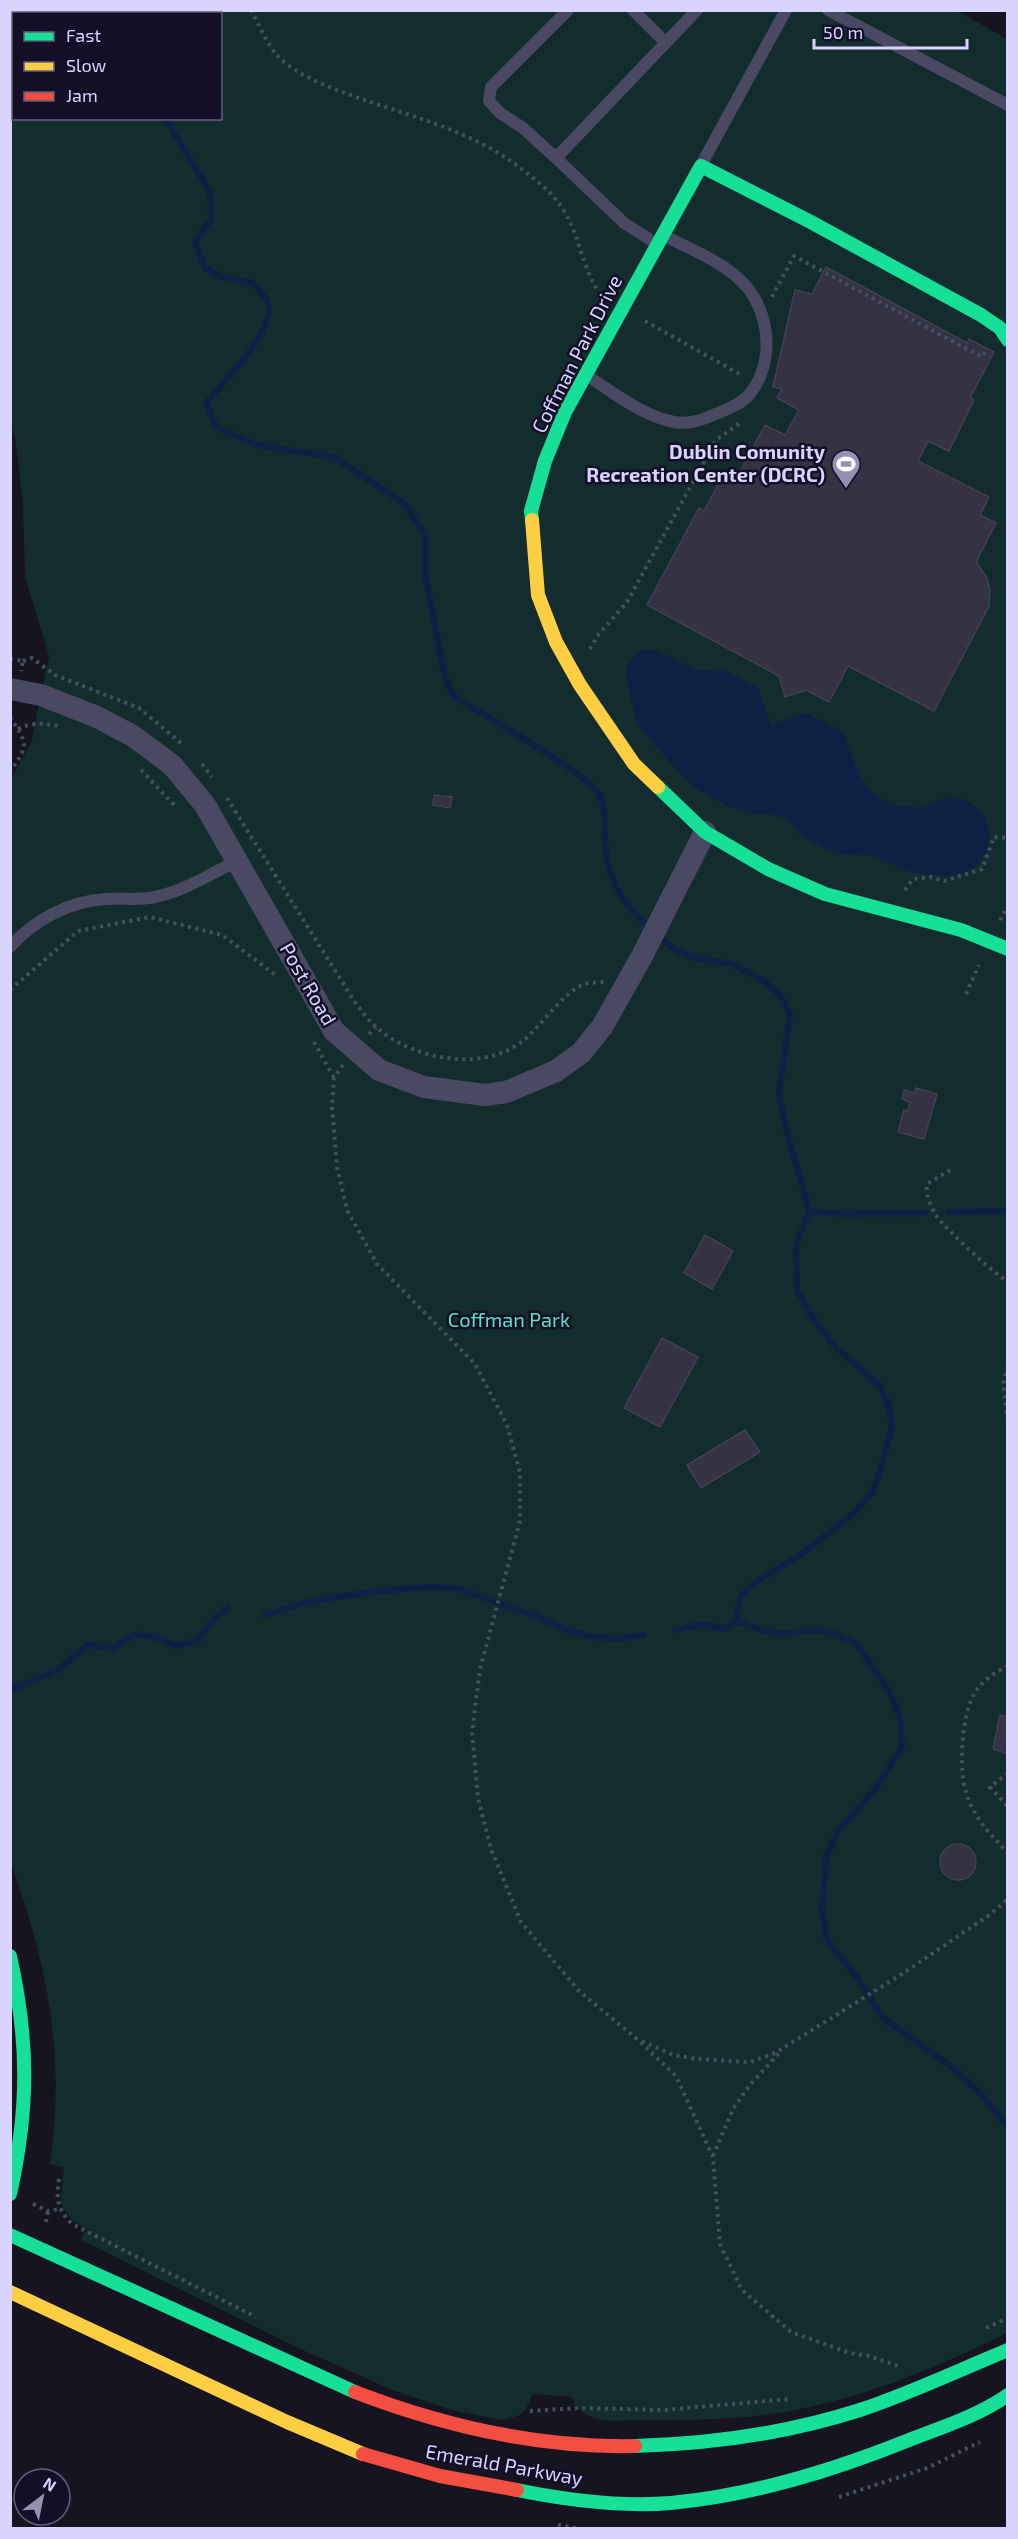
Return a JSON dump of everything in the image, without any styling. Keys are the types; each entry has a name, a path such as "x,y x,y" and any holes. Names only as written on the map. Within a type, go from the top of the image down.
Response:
{"main road":[{"name":"Coffman Park Drive","path":"700,166 565,412 545,460 531,511 538,596 556,642 580,685 634,764 705,832 768,868 825,894 961,930 1008,949"},
{"path":"700,166 809,221 981,315 1000,328 1008,340"},
{"path":"10,1956 25,2025 27,2064 20,2155 10,2194"},
{"name":"Emerald Parkway","path":"10,2235 309,2373 384,2403 479,2431 553,2443 688,2444 754,2435 839,2416 879,2403 1008,2350"},
{"name":"Emerald Parkway","path":"10,2292 286,2422 360,2453 440,2476 547,2496 609,2502 669,2503 740,2494 806,2478 867,2457 989,2408 1008,2396"}],"street":[{"name":"Post Road","path":"10,689 41,695 97,717 133,736 172,765 205,805 334,1031 379,1070 424,1087 485,1095 506,1092 556,1071 581,1053 602,1028 641,958 705,832"}],"lane":[{"path":"568,10 491,87 489,101 500,113 523,128 624,223 740,278 763,315 768,340 766,361 750,395 740,404 689,423 675,423 657,417 634,406 585,375"},
{"path":"633,10 666,43"},
{"path":"556,158 697,10"},
{"path":"700,166 786,10"},
{"path":"828,10 1008,105"},
{"path":"10,947 26,930 59,910 103,899 148,898 178,890 237,861"}],"path":[{"path":"251,10 277,54 304,75 332,88 473,139 513,162 535,180 564,210 589,278 602,296 621,309 756,383"},
{"path":"774,305 771,296 794,256 982,357 990,344"},
{"path":"588,657 598,635 627,602 716,440 746,415"},
{"path":"23,661 32,658 55,675 139,708 183,745"},
{"path":"10,717 25,741 24,752 10,772"},
{"path":"199,761 213,778"},
{"path":"226,796 356,1004 376,1027 402,1044 422,1053 464,1059 508,1050 522,1042 572,992 585,984 609,982"},
{"path":"903,897 907,885 913,879 931,877 944,881 982,868 994,837 1008,838"},
{"path":"11,992 78,931 150,917 222,936 277,976"},
{"path":"334,1078 332,1107 337,1167 347,1209 377,1264 475,1364 507,1425 520,1473 520,1521 480,1669 472,1732 478,1798 491,1849 521,1922 579,1991 638,2040 676,2076 713,2157 720,2244 742,2290 791,2332 850,2353 869,2356 902,2367 894,2371"},
{"path":"950,1170 927,1184 932,1206 939,1219 949,1230 1008,1281"},
{"path":"1008,1366 1003,1384 1008,1421"},
{"path":"1008,1666 987,1679 973,1694 968,1710 962,1771 965,1791 972,1809 1008,1854"},
{"path":"1008,1773 990,1787 1008,1807"},
{"path":"638,2040 673,2055 698,2059 750,2062 775,2053 902,1974 988,1917 1008,1899"},
{"path":"713,2157 733,2109 749,2086 786,2046"},
{"path":"59,2179 57,2199 59,2209 72,2224 263,2320"},
{"path":"48,2211 59,2209"},
{"path":"984,2329 1008,2318"},
{"path":"522,2412 578,2408 665,2410 792,2399"}],"green space":[{"name":"Coffman Park","path":"956,10 1007,39 1007,2333 922,2372 862,2393 802,2409 723,2419 612,2421 584,2413 577,2407 572,2397 533,2394 526,2409 518,2416 501,2420 452,2410 392,2390 296,2347 81,2240 86,2229 73,2221 60,2203 64,2167 50,2164 56,2085 50,2010 34,1936 10,1860 10,781 31,743 49,656 25,577 23,503 15,437 11,425 11,11"}],"water":[{"path":"640,650 656,651 696,670 724,669 758,688 771,725 806,713 844,733 851,756 862,778 877,796 887,802 920,809 950,796 965,800 978,808 986,820 990,838 987,850 979,864 963,873 949,876 914,873 870,855 843,854 820,847 801,835 788,819 769,814 748,813 726,805 696,788 674,767 637,724 626,678 627,666"}],"building":[{"name":"Dublin Comunity Recreation Center (DCRC)","path":"826,267 967,343 969,339 994,352 970,398 974,400 949,451 928,441 918,461 989,497 980,515 996,523 976,562 987,578 990,590 989,606 934,711 848,666 829,702 806,690 785,697 779,676 647,605 699,508 704,511 722,477 734,483 765,425 785,435 799,410 777,398 782,389 773,387 795,290 812,294"},
{"path":"434,795 452,797 450,808 433,805"},
{"path":"916,1088 937,1094 924,1139 898,1132 904,1110 908,1111 910,1102 902,1099 904,1090 915,1093"},
{"path":"705,1235 733,1251 712,1289 684,1273"},
{"path":"662,1338 698,1357 660,1427 624,1408"},
{"path":"745,1430 760,1452 701,1488 687,1465"},
{"path":"1000,1715 1008,1717 1008,1754 993,1749"},
{"path":"958,1844 971,1849 976,1862 971,1875 958,1880 945,1875 940,1862 945,1849"}],"waterway":[{"path":"166,120 210,192 211,219 195,242 205,268 222,277 253,283 267,301 268,312 265,326 257,340 206,403 216,427 257,445 334,457 405,504 425,535 425,574 445,678 454,697 556,760 599,794 605,813 606,857 613,881 632,911 651,929"},
{"path":"659,936 673,948 691,957 732,964 764,981 780,995 790,1014 779,1093 786,1128 809,1211 796,1245 797,1290 810,1314 834,1346 879,1385 889,1405 892,1428 871,1494 853,1514 799,1556 755,1582 740,1597 737,1613 739,1621 757,1629 782,1634 815,1630 833,1633 856,1643 890,1693 900,1717 902,1746 877,1787 838,1831 826,1856 822,1912 827,1940 856,1976 883,2018 953,2068 984,2097 1008,2128"},
{"path":"809,1211 842,1214 926,1213"},
{"path":"948,1212 1008,1211"},
{"path":"265,1615 307,1602 370,1592 428,1587 456,1588 536,1616 568,1631 594,1637 618,1639 644,1635"},
{"path":"10,1686 15,1688 56,1671 88,1645 111,1648 137,1634 157,1638 175,1646 198,1640 211,1622 228,1607"},
{"path":"675,1630 703,1624 724,1629 739,1621"}],"traffic: fast":[{"path":"532,520 531,511 545,461 565,412 701,166 809,221 981,315 1000,328 1008,340"},
{"path":"658,787 705,832 768,869 825,894 961,930 1008,949"},
{"path":"10,1956 21,2017 24,2075 21,2133 10,2194"},
{"path":"10,2235 355,2392"},
{"path":"635,2446 721,2440 777,2431 833,2418 898,2396 1008,2350"},
{"path":"517,2490 574,2500 633,2504 671,2503 732,2494 792,2480 851,2462 960,2420 1008,2395"}],"traffic: slow":[{"path":"532,520 538,595 556,642 580,685 634,764 658,787"},
{"path":"10,2292 287,2422 363,2454"}],"traffic: jam":[{"path":"355,2392 424,2415 493,2433 563,2443 635,2446"},
{"path":"363,2454 440,2476 517,2490"}],"place":[{"name":"Dublin Comunity Recreation Center (DCRC)","path":"846,490"}]}
